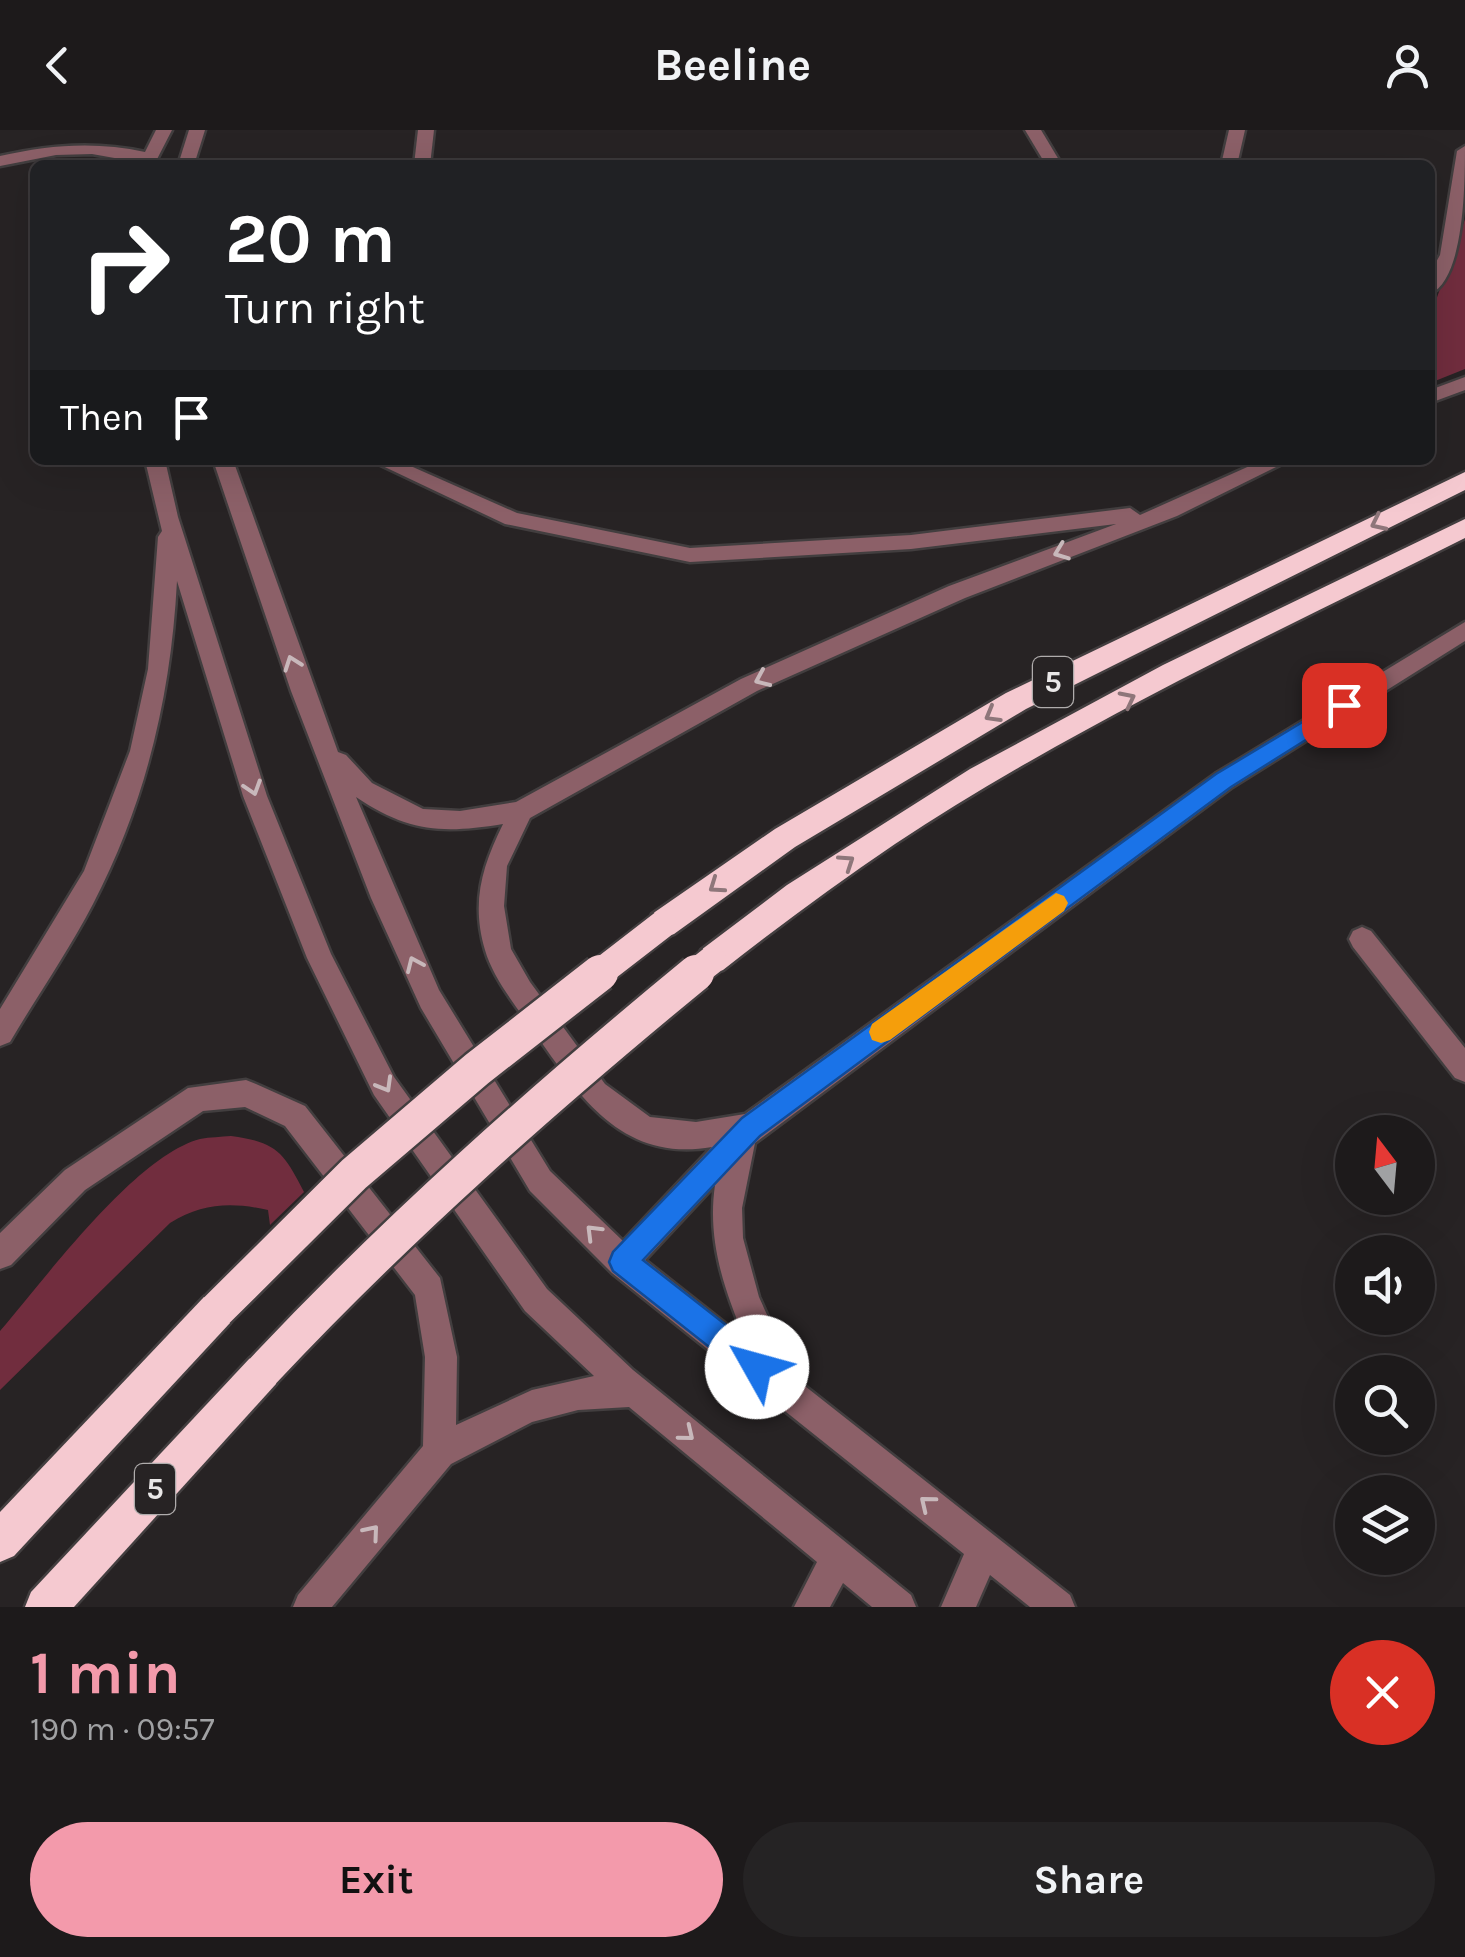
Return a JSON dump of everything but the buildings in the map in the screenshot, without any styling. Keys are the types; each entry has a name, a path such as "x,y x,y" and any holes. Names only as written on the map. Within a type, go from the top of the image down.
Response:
{"highway":[{"name":"5","path":"0,1542 216,1310 368,1162 534,1022 663,924 785,838 1016,701 1465,480"},
{"name":"5","path":"46,1607 343,1284 450,1181 548,1094 761,920 959,786 1465,528"}],"street":[{"path":"148,160 164,130"},
{"path":"188,160 197,130"},
{"path":"423,160 426,130"},
{"path":"1033,130 1051,160"},
{"path":"1230,160 1237,130"},
{"path":"1435,280 1448,255 1465,149 1459,130"},
{"path":"0,161 62,147 91,146 143,160"},
{"path":"1435,395 1465,383"},
{"path":"156,465 168,517 254,796 320,958 384,1086 536,1300 634,1392 900,1607"},
{"path":"225,465 302,690 384,898 430,999 540,1181 622,1262 1058,1607"},
{"path":"391,465 512,519 690,555 912,542 1170,510"},
{"path":"328,751 364,790 422,819 460,821 521,810 749,685 957,592 1170,510 1269,465"},
{"path":"0,1032 94,876 145,746 167,623 168,517"},
{"path":"622,1262 751,1127 1224,781 1465,630"},
{"path":"521,810 494,866 492,906 498,952 521,991 595,1094 645,1130 696,1136 751,1127"},
{"path":"1362,940 1465,1068"},
{"path":"0,1254 75,1180 198,1098 246,1093 294,1116 429,1288 442,1356 439,1452"},
{"path":"751,1127 728,1177 724,1221 740,1292 784,1388"},
{"path":"310,1607 439,1452 539,1401 590,1390 634,1392"},
{"path":"958,1607 984,1548"},
{"path":"811,1607 839,1558"}],"shaded area":[{"path":"1465,219 1465,369 1435,381 1435,303"},
{"path":"231,1136 259,1142 277,1152 304,1192 270,1225 268,1210 229,1205 194,1211 170,1223 0,1390 0,1331 92,1222 148,1169 175,1150 200,1139"}],"slow traffic":[{"path":"881,1032 1056,903"}],"route":[{"path":"757,1367 622,1262 751,1127 1224,781 1344,705"}]}
